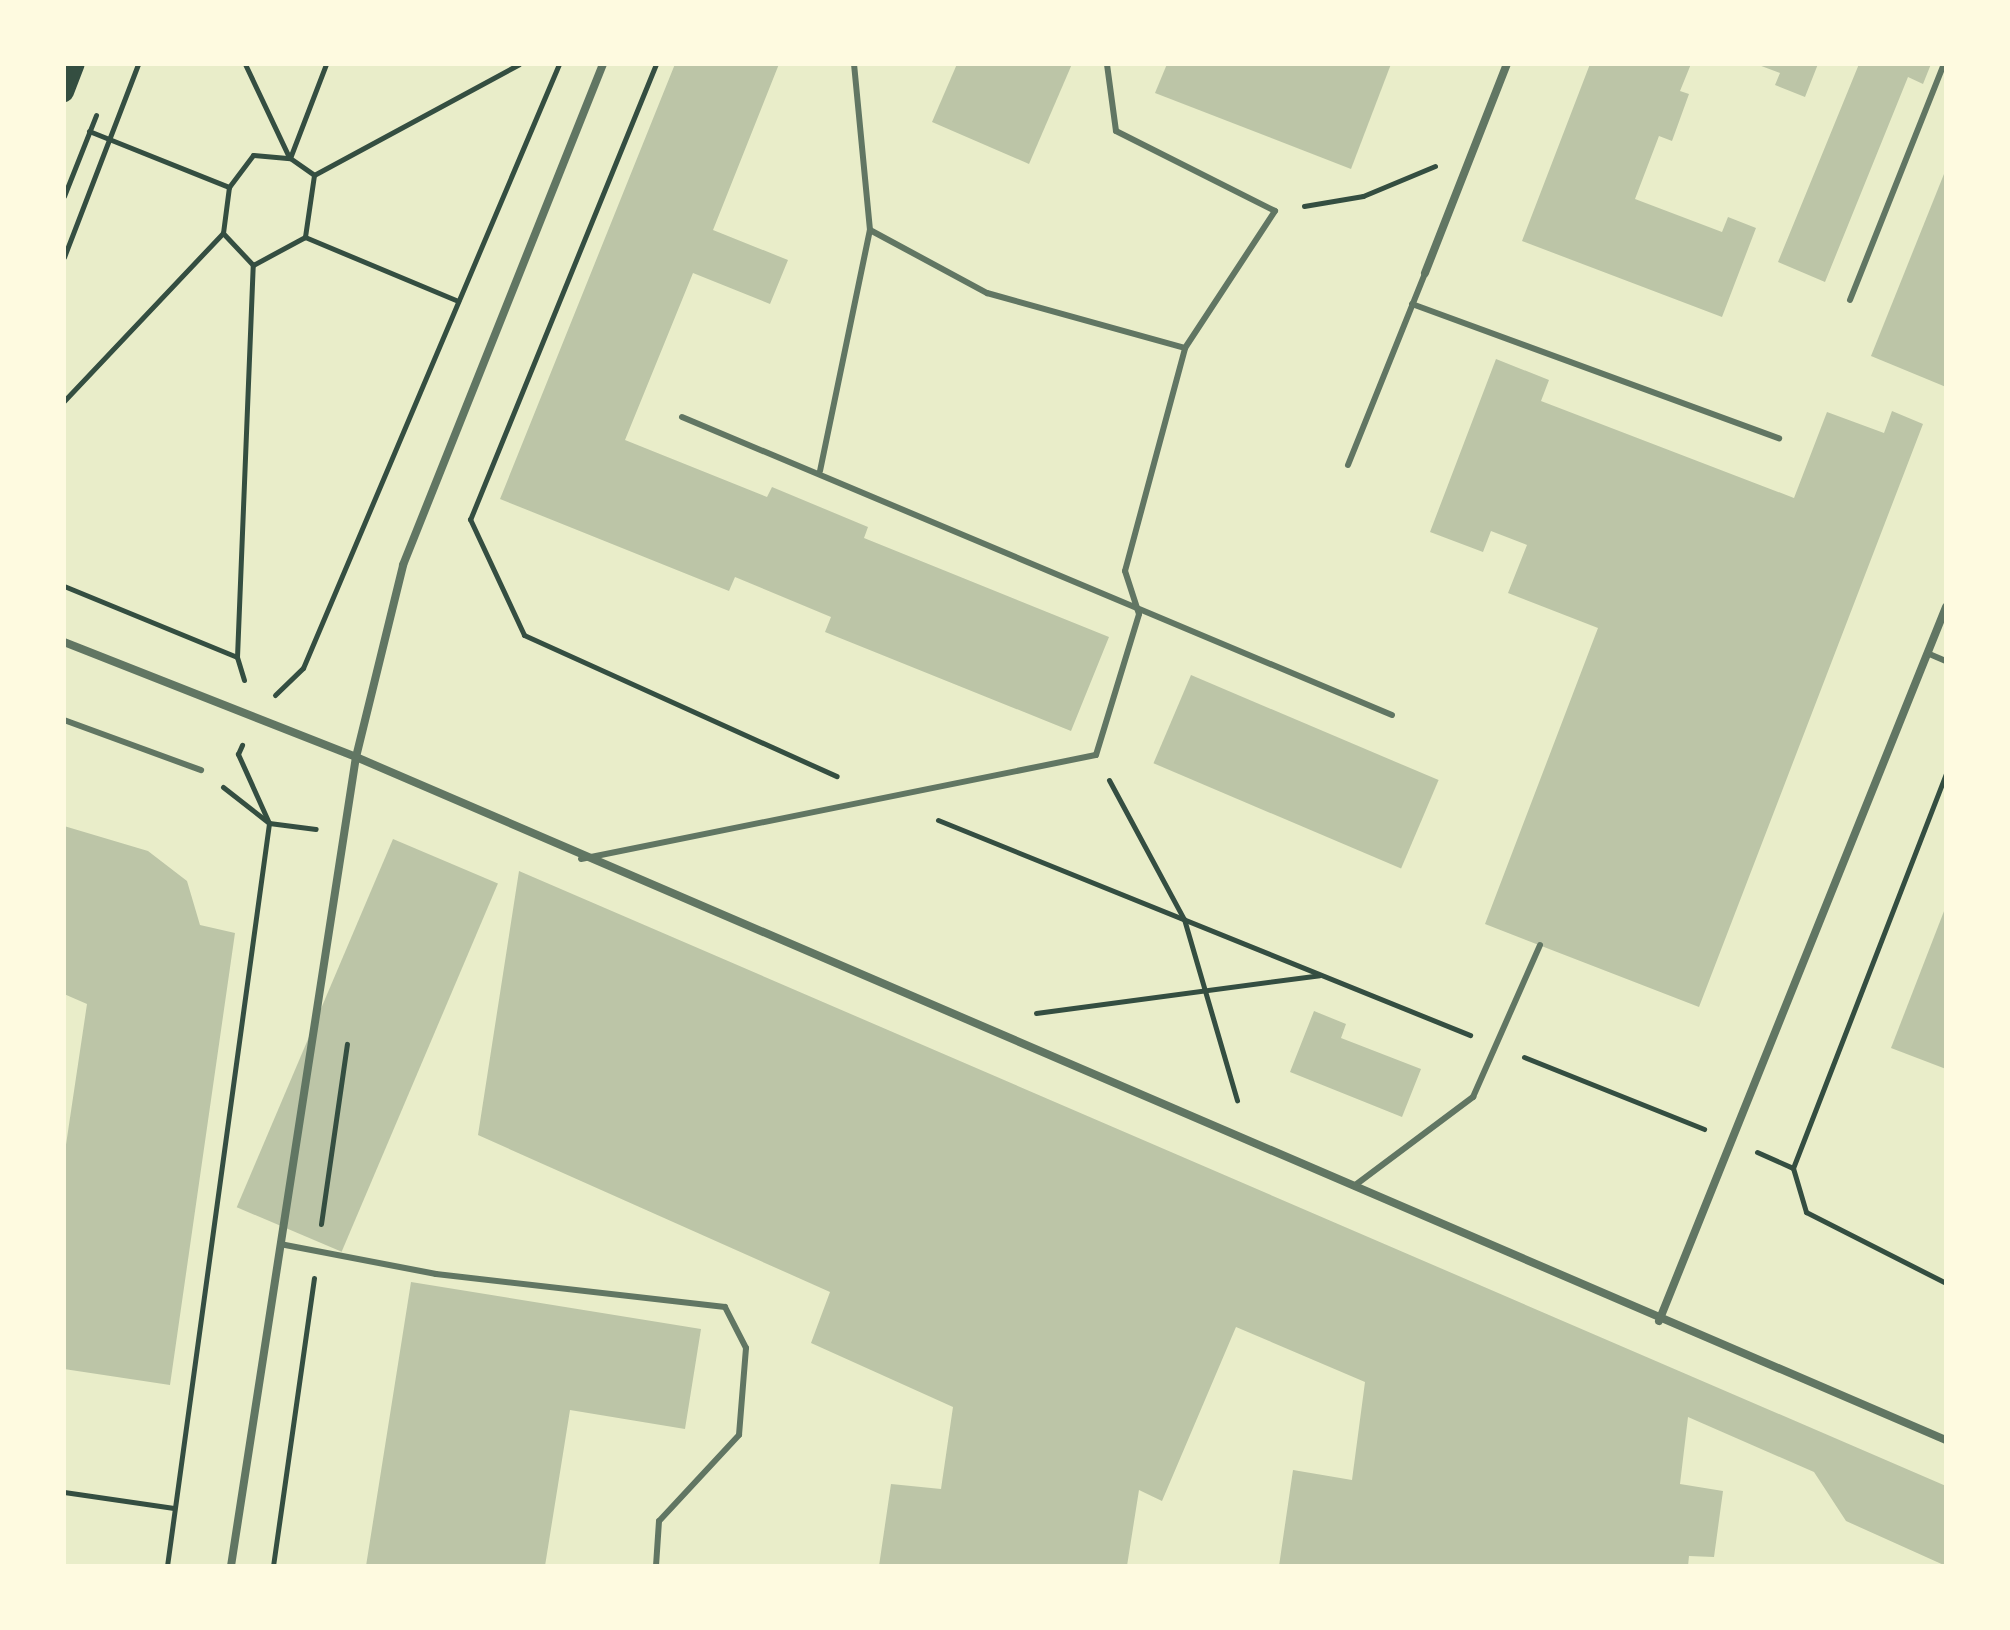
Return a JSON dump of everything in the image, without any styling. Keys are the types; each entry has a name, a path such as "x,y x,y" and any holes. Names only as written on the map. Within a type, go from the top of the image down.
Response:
{"main road":[{"path":"64,92 75,64"}],"street":[{"path":"231,1566 356,757 403,565 603,64"},
{"path":"1425,273 1507,64"},
{"path":"1659,1321 1729,1139 1927,653 1943,625 1946,607"},
{"path":"64,642 356,757 581,859 1659,1321 1946,1440"}],"lane":[{"path":"820,471 870,230 854,64"},
{"path":"581,859 1096,755 1139,614 1125,571 1185,348 1275,211 1116,131 1107,64"},
{"path":"1850,300 1944,64"},
{"path":"870,230 987,293 1185,348"},
{"path":"1348,465 1425,273"},
{"path":"1412,304 1779,438"},
{"path":"682,417 820,471 1139,614 1392,715"},
{"path":"1927,653 1946,661"},
{"path":"64,720 201,770"},
{"path":"1351,1188 1473,1097 1540,945"},
{"path":"280,1244 436,1274 725,1307 746,1348 739,1435 659,1521 656,1566"}],"path":[{"path":"64,257 138,64"},
{"path":"245,64 290,158 314,175"},
{"path":"290,158 326,64"},
{"path":"314,175 519,64"},
{"path":"167,1566 269,823 238,754 253,716 303,668 559,64"},
{"path":"656,64 470,519 524,635 883,797 1729,1139 1793,1168"},
{"path":"64,196 100,104"},
{"path":"89,131 229,187"},
{"path":"1275,211 1363,196 1471,151"},
{"path":"64,401 223,233 229,187 253,155 290,158"},
{"path":"305,237 314,175"},
{"path":"223,233 253,265 237,657 253,716"},
{"path":"305,237 458,301"},
{"path":"253,265 305,237"},
{"path":"64,586 237,657"},
{"path":"1096,755 1184,919 1249,1145"},
{"path":"201,770 269,823"},
{"path":"1946,773 1793,1168 1806,1212 1946,1283"},
{"path":"1025,1015 1320,975"},
{"path":"273,1566 348,1036"},
{"path":"64,1492 174,1508"}],"building":[{"path":"675,64 779,64 713,230 788,260 770,304 693,273 625,440 767,497 772,487 868,527 864,538 1109,637 1071,731 825,632 831,617 735,577 729,591 500,499"},
{"path":"957,64 1072,64 1029,164 932,122"},
{"path":"1167,64 1391,64 1351,169 1155,93"},
{"path":"1590,64 1691,64 1680,91 1689,94 1672,141 1659,136 1635,199 1722,232 1728,217 1756,228 1722,317 1522,241"},
{"path":"1756,64 1818,64 1805,97 1775,85 1780,73"},
{"path":"1859,64 1931,64 1923,84 1908,77 1825,282 1778,262"},
{"path":"1946,169 1946,387 1871,356"},
{"path":"1496,359 1549,380 1541,401 1794,498 1827,412 1884,433 1892,411 1923,424 1699,1007 1485,924 1598,628 1508,593 1527,545 1491,531 1483,552 1430,532"},
{"path":"1191,675 1439,780 1401,868 1153,763"},
{"path":"64,826 148,851 187,881 200,925 235,933 170,1385 64,1369 64,1158 87,1004 64,994"},
{"path":"393,839 498,884 342,1252 237,1207"},
{"path":"519,871 1946,1486 1946,1566 1846,1521 1814,1472 1688,1417 1680,1484 1723,1491 1714,1557 1689,1556 1688,1566 1279,1566 1293,1470 1352,1480 1365,1382 1236,1327 1162,1501 1139,1490 1127,1566 879,1566 891,1484 941,1489 953,1407 811,1343 830,1292 478,1135"},
{"path":"1946,906 1946,1069 1891,1048"},
{"path":"1314,1011 1346,1024 1341,1038 1421,1069 1402,1117 1290,1072"},
{"path":"411,1282 701,1329 685,1429 570,1410 545,1566 366,1566"}]}
